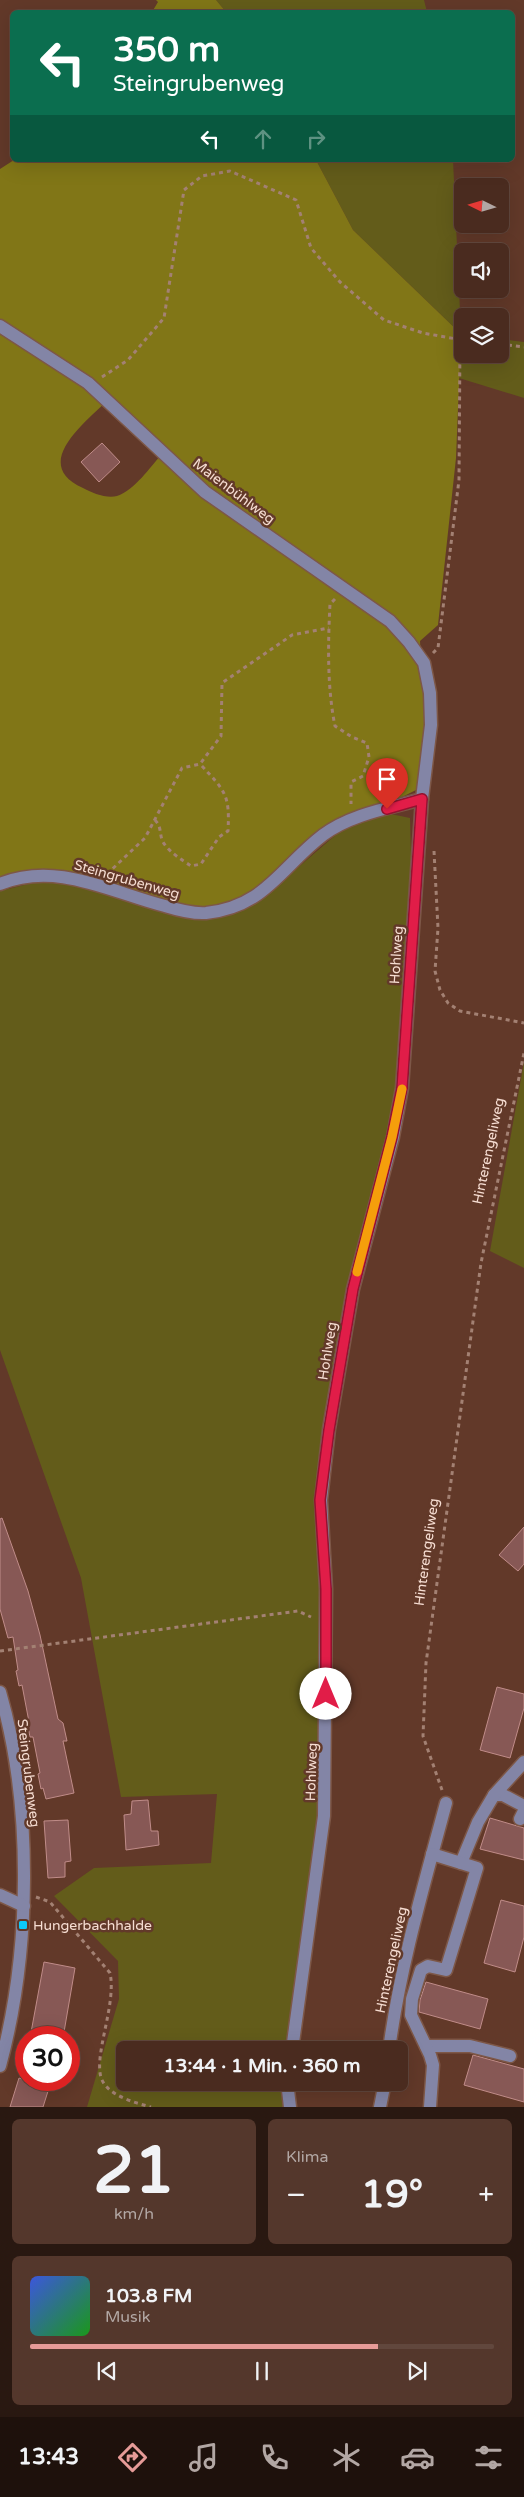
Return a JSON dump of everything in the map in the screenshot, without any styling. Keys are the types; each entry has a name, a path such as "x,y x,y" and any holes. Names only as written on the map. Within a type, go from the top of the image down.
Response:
{"street":[{"name":"Maienbühlweg","path":"0,326 88,383 205,492 390,621 409,642 424,663"},
{"name":"Hohlweg","path":"293,2041 324,1816 326,1589 320,1500 329,1430 353,1289 392,1137 402,1088 422,799 431,725 430,693 424,663"},
{"name":"Steingrubenweg","path":"0,884 14,878 67,876 97,883 144,901 184,911 204,913 221,910 255,898 324,835 351,820 422,799"},
{"name":"Steingrubenweg","path":"0,1692 8,1720 20,1802 24,1866 24,1899 14,2004 0,2066"},
{"path":"461,1863 478,1822 494,1796 519,1775 524,1762"},
{"path":"494,1796 503,1795 524,1806"},
{"name":"Hinterengeliweg","path":"390,2041 395,2002 446,1803"},
{"path":"430,2107 433,2065 411,2015 412,1999 422,1970 428,1966 446,1970 477,1868 432,1854"},
{"path":"0,1895 24,1899"},
{"path":"426,2046 470,2046 510,2056"},
{"path":"288,2091 290,2107"},
{"path":"380,2107 383,2091"}],"path":[{"path":"88,383 105,376 128,360 164,318 184,190 202,176 230,171 296,200 311,248 340,282 384,320 424,334 454,339"},
{"path":"509,345 524,347"},
{"path":"424,663 438,648 459,480 461,363"},
{"path":"344,588 342,596 330,604 331,705 336,726 352,738 367,743 369,757 363,776 351,782 351,820"},
{"path":"97,883 145,838 182,768 200,764 221,736 222,683 292,634 329,628"},
{"path":"155,820 160,826 163,842 176,856 191,866 202,864 219,837 228,831 229,805 223,789 200,764"},
{"path":"434,849 438,928 435,971 440,990 448,1003 460,1010 524,1023"},
{"name":"Hinterengeliweg","path":"446,1803 423,1736 426,1663 481,1262 524,1053"},
{"path":"0,1651 298,1611 314,1618"},
{"path":"24,1899 50,1902 110,1973 113,1987 100,2062 102,2080 109,2089 119,2095 151,2107"}],"shaded area":[{"path":"156,0 216,0 224,10 153,10 158,2"},
{"path":"216,0 424,0 426,10 224,10"},
{"path":"11,162 317,162 353,230 454,327 454,363 460,363 456,458 438,625 420,641 425,727 418,789 398,799 344,817 248,894 223,906 183,907 76,874 0,880 0,169","holes":["107,401 162,454 136,484 124,493 109,497 91,492 68,479 61,468 61,456 66,444"]},
{"path":"317,162 453,162 454,233 456,233 457,243 454,243 454,298 459,298 460,308 454,308 454,327 353,230"},
{"path":"509,340 524,342 524,398 459,378 460,363 509,363"},
{"path":"386,813 410,818 411,855 415,865 397,1086 319,1474 324,1771 290,2041 116,2041 116,2091 285,2091 286,2107 87,2107 119,1999 118,1961 54,1896 94,1868 211,1863 217,1794 121,1797 81,1578 0,1350 0,891 32,883 70,883 221,916 241,911 273,889 339,832 362,821"},
{"path":"524,1062 524,1268 490,1251"}],"building":[{"path":"102,443 120,462 99,482 81,462"},
{"path":"2,1518 28,1591 40,1635 58,1719 63,1723 67,1741 63,1741 74,1793 46,1799 43,1788 41,1789 33,1737 30,1737 22,1685 19,1686 13,1637 8,1638 0,1609 0,1519"},
{"path":"524,1527 524,1564 518,1571 499,1555"},
{"path":"497,1687 524,1694 524,1708 510,1758 480,1750"},
{"path":"148,1800 151,1831 158,1831 159,1845 126,1850 124,1815 131,1814 132,1801"},
{"path":"490,1818 524,1828 524,1860 480,1849"},
{"path":"68,1820 71,1861 65,1862 65,1877 48,1878 44,1821"},
{"path":"501,1900 524,1906 524,1937 515,1972 484,1963"},
{"path":"44,1962 75,1968 65,2026 32,2026"},
{"path":"426,1982 488,1999 480,2029 419,2012 420,2000"},
{"path":"473,2055 524,2069 524,2102 464,2085"},
{"path":"15,2091 48,2091 43,2107 10,2107"}],"slow traffic":[{"path":"357,1272 392,1137 402,1089"}],"place":[{"name":"Hungerbachhalde","path":"23,1925"}],"route":[{"path":"326,1694 326,1589 320,1500 329,1430 353,1289 392,1137 402,1088 422,799 387,809"}]}
